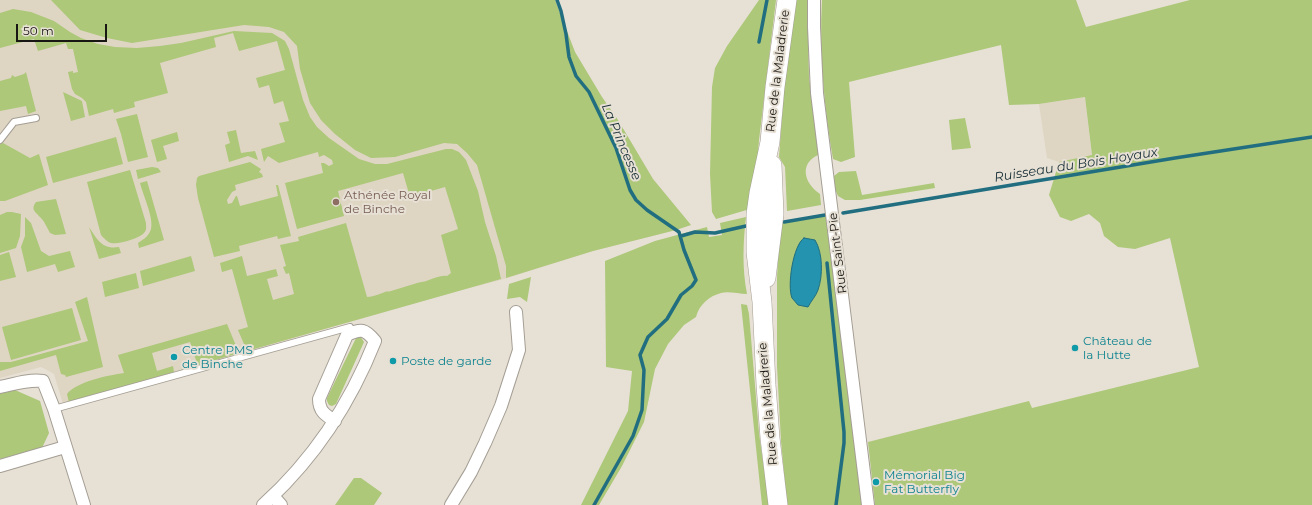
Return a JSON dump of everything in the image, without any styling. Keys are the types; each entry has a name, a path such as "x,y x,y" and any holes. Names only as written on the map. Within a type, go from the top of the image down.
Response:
{"main road":[{"name":"Rue de la Maladrerie","path":"778,505 767,407 762,302 756,252 756,214 770,142 787,0"}],"street":[{"name":"Rue Saint-Pie","path":"814,0 814,46 817,93 868,505"},
{"path":"451,505 471,472 485,443 520,350 516,312"},
{"path":"263,505 310,456 335,421 359,379 375,341 369,334 362,330 354,331 347,335 319,399 319,406 324,414 335,421"},
{"path":"0,387 27,381 43,381 54,409 84,505"},
{"path":"0,466 65,447"},
{"path":"273,496 281,505"}],"lane":[{"path":"0,140 14,122 36,118"},
{"path":"54,409 350,327"}],"shaded area":[{"name":"Athénée Royal de Binche","path":"0,0 555,0 575,52 602,97 618,120 653,179 691,225 593,251 504,279 63,404 54,374 41,367 0,378"},
{"path":"1085,97 1092,156 1059,162 1047,158 1039,104"}],"green space":[{"path":"51,0 555,0 575,52 602,97 618,120 653,179 691,225 593,251 506,278 506,266 477,165 467,153 457,144 444,143 395,157 371,158 355,150 335,134 321,120 310,103 300,69 297,46 284,32 269,27 244,25 132,43 107,38 80,30"},
{"path":"759,0 776,0 756,177 750,209 716,219 712,212 710,174 712,87 715,68 727,46"},
{"path":"796,0 809,0 809,78 818,132 818,155 808,163 806,174 810,185 820,194 821,205 787,211 785,167 779,157 785,77"},
{"path":"822,0 1076,0 1086,27 1190,0 1312,0 1312,505 875,505 868,442 1029,401 1032,408 1199,367 1170,238 1135,249 1118,247 1104,236 1100,223 1089,214 1071,221 1060,217 1049,195 1059,162 1092,155 1085,97 1039,104 1009,105 1001,45 849,82 855,157 841,162 833,159 827,120 821,40"},
{"path":"13,9 31,12 54,21 81,38 98,44 115,47 137,48 160,46 181,43 234,31 272,33 285,41 289,49 303,100 310,117 317,127 329,138 359,159 375,164 387,164 446,149 452,149 459,152 466,160 478,191 501,279 247,351 238,330 248,327 232,269 222,272 220,263 242,256 247,276 276,269 278,276 267,279 273,300 294,294 289,273 286,274 283,267 286,266 280,245 299,241 298,237 346,223 367,297 438,277 447,276 451,273 441,235 458,229 445,187 410,197 403,173 338,191 344,216 297,229 285,183 323,173 321,163 329,166 333,164 332,160 324,155 319,157 318,152 279,163 268,156 264,162 261,149 285,142 279,123 289,121 283,101 274,104 269,85 259,88 256,78 285,70 277,41 239,51 233,33 214,38 216,47 160,63 168,93 134,102 135,107 114,113 113,109 89,116 86,102 75,94 72,89 68,72 78,72 73,49 68,49 66,43 38,51 34,39 0,48 0,13"},
{"path":"26,72 36,111 28,114 26,106 0,111 0,81 11,78 12,75 15,77"},
{"path":"63,92 82,101 85,117 71,121"},
{"path":"137,114 148,157 128,162 116,119"},
{"path":"965,118 971,148 952,150 949,120"},
{"path":"236,130 241,153 255,151 258,160 248,156 229,162 225,145 230,143 227,132"},
{"path":"177,132 179,141 163,146 167,159 157,162 151,140"},
{"path":"116,137 123,164 53,183 46,157"},
{"path":"3,143 30,158 39,154 48,185 5,201 0,201 0,144"},
{"path":"250,162 261,169 259,172 263,177 235,185 236,190 232,192 227,200 228,204 232,203 236,196 240,206 278,196 276,185 278,185 291,236 278,239 277,236 239,246 240,251 214,257 198,198 196,185 197,178 199,176"},
{"path":"152,167 158,168 161,172 138,179 136,170"},
{"path":"130,170 146,223 146,230 142,235 134,239 119,243 111,243 101,235 87,182"},
{"path":"856,171 862,195 934,183 935,188 860,200 845,200 838,196 835,189 834,176 839,172"},
{"path":"147,181 164,240 139,248 138,243 148,235 152,224 140,183"},
{"path":"56,199 66,234 55,235 50,233 44,221 34,209 36,202"},
{"path":"7,212 21,214 20,236 16,248 0,253 0,215"},
{"path":"828,216 863,505 787,505 781,441 777,366 777,278 780,222"},
{"path":"25,217 31,223 41,251 49,256 70,251 75,267 58,272 55,264 27,272 21,247 25,236"},
{"path":"746,217 744,236 744,275 747,294 724,292 709,299 699,309 696,317 684,325 668,344 655,369 644,422 622,466 599,505 581,505 628,411 632,371 606,367 605,261 655,241 707,227 709,237 722,235 720,223"},
{"path":"89,227 101,243 108,247 119,247 121,253 99,259"},
{"path":"9,252 16,277 0,281 0,255"},
{"path":"191,256 195,271 143,286 140,271"},
{"path":"136,273 139,288 105,297 102,282"},
{"path":"531,277 527,302 520,297 507,299 509,284"},
{"path":"87,297 103,367 66,377 65,375 61,374 56,355 0,371 0,362 11,362 88,341 75,302"},
{"path":"741,304 747,305 749,314 759,433 769,505 762,505"},
{"path":"72,308 81,340 11,360 2,327"},
{"path":"227,324 239,353 182,370 181,364 196,360 190,342 152,353 157,371 173,366 174,372 69,403 67,394 78,386 102,377 124,373 118,355"},
{"path":"357,336 360,336 364,342 336,404 332,406 329,405 327,398"},
{"path":"15,390 40,401 49,433 42,448 0,459 0,393"},
{"path":"354,478 361,478 382,493 374,505 335,505"}],"water":[{"path":"804,238 815,240 820,251 821,258 820,284 808,307 798,305 792,298 790,285 794,257 800,242"}],"waterway":[{"name":"La Princesse","path":"557,0 566,34 569,57 576,76 589,92 616,148 630,190 636,200 647,210 679,232 684,250 696,280 692,286 681,295 667,319 648,337 640,355 644,370 642,410 633,436 594,505"},
{"path":"759,42 767,0"},
{"name":"Ruisseau du Bois Hoyaux","path":"843,213 1312,137"},
{"name":"Ruisseau du Bois Hoyaux","path":"784,222 825,215"},
{"path":"681,236 695,232 715,233 746,226"},
{"path":"827,263 844,432 836,505"}],"place":[{"name":"Athénée Royal de Binche","path":"336,202"},
{"name":"Château de la Hutte","path":"1075,348"},
{"name":"Centre PMS de Binche","path":"174,357"},
{"name":"Poste de garde","path":"393,361"},
{"name":"Mémorial Big Fat Butterfly","path":"876,482"}]}
